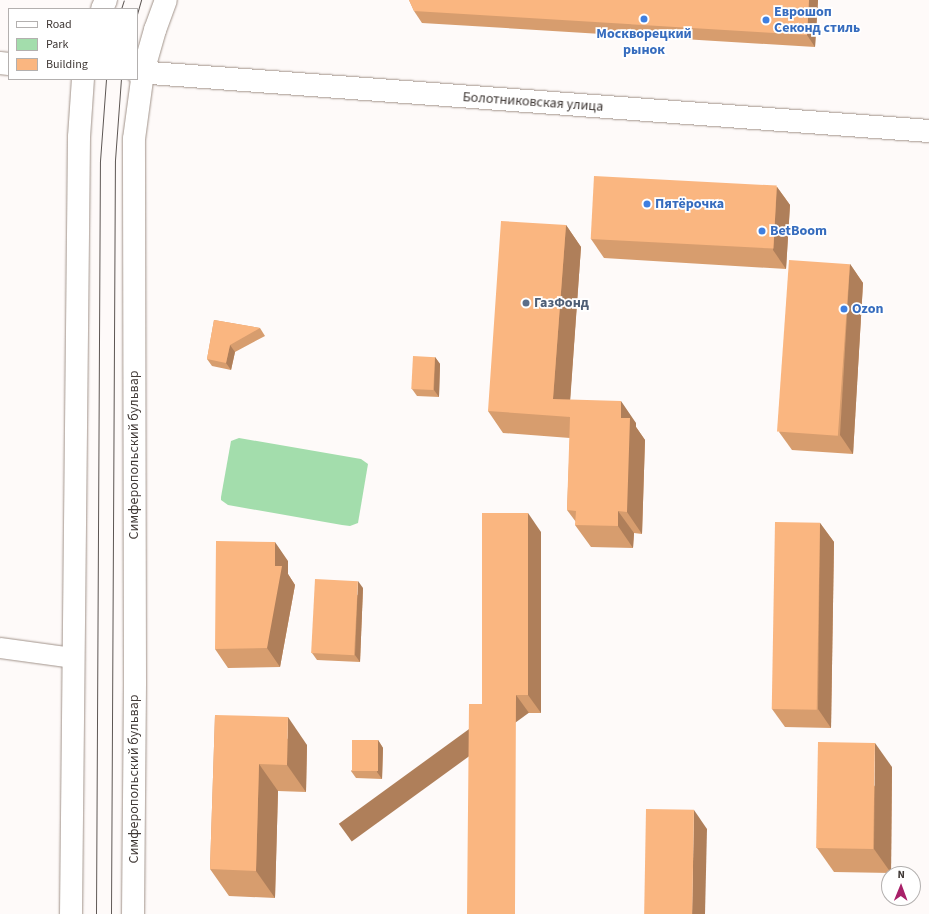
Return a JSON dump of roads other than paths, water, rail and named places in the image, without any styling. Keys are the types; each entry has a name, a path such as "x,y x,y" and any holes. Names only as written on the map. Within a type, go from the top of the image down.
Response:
{"main road":[{"name":"Симферопольский бульвар","path":"132,914 135,683 134,146 140,72 166,0"},
{"name":"Болотниковская улица","path":"140,72 929,131"},
{"path":"71,914 79,137 83,80"}],"street":[{"path":"0,648 73,658"}],"tram line":[{"path":"121,8 124,0"},
{"path":"138,10 141,0"},
{"path":"96,914 100,161 106,80"},
{"path":"111,914 115,160 121,80"}],"place":[{"name":"Москворецкий рынок","path":"644,19"},
{"name":"Еврошоп Секонд стиль","path":"766,20"},
{"name":"Пятёрочка","path":"647,204"},
{"name":"BetBoom","path":"762,231"},
{"name":"ГазФонд","path":"526,303"},
{"name":"Ozon","path":"844,309"}]}
